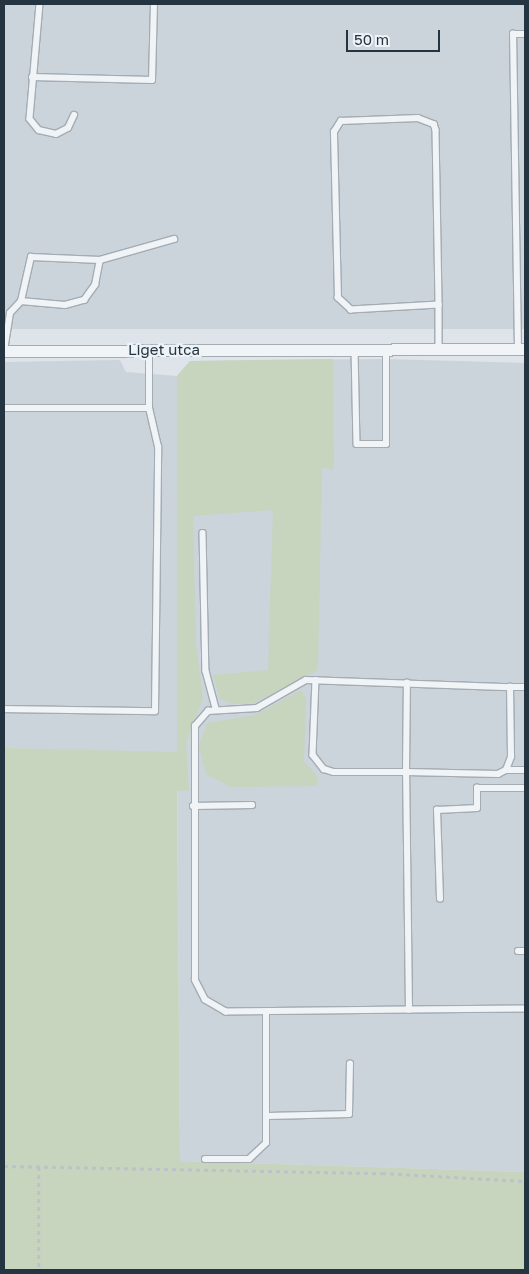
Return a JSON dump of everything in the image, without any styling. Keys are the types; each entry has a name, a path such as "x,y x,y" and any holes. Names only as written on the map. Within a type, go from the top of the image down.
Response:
{"street":[{"name":"Liget utca","path":"4,351 522,349"}],"lane":[{"path":"40,4 29,108 39,130 62,132 74,115"},
{"path":"32,77 152,80 154,4"},
{"path":"522,349 513,34 525,34"},
{"path":"439,305 351,310 338,298 334,132 341,121 418,118 434,124 439,305 440,349"},
{"path":"4,351 10,313 21,301 31,257 100,260 174,239"},
{"path":"21,301 65,305 84,300 95,285 100,260"},
{"path":"355,349 357,444 386,444 386,349"},
{"path":"4,709 155,711 158,447 149,408 150,350"},
{"path":"4,408 149,408"},
{"path":"204,532 206,672 216,709"},
{"path":"316,680 312,743 317,763 334,772 498,774 506,770 525,770"},
{"path":"525,687 316,680 295,683 257,708 216,709 203,715 195,726 194,806 198,989 217,1010 266,1012 525,1009"},
{"path":"407,683 406,772 409,1010"},
{"path":"506,770 511,757 510,687"},
{"path":"440,899 437,810 477,808 477,788 525,788"},
{"path":"194,806 252,806"},
{"path":"518,952 525,952"},
{"path":"206,1159 249,1160 257,1155 266,1143 268,1116 266,1012"},
{"path":"268,1116 349,1114 350,1064"}],"path":[{"path":"4,1166 382,1173 525,1181"},
{"path":"39,1167 39,1270"}],"shaded area":[{"path":"4,4 525,4 525,329 4,329"},
{"path":"385,359 525,363 525,1172 180,1161 177,753 4,748 4,362 120,360 126,372 177,376 190,361"}],"green space":[{"path":"333,359 334,470 322,468 318,670 254,703 232,704 220,699 213,675 268,670 273,510 193,516 196,645 203,698 186,743 189,790 177,791 180,1161 525,1172 525,1270 4,1270 4,748 177,752 177,376 190,361"},
{"path":"301,690 306,698 304,761 317,776 317,786 231,787 206,774 199,746 207,723 255,715"}]}
